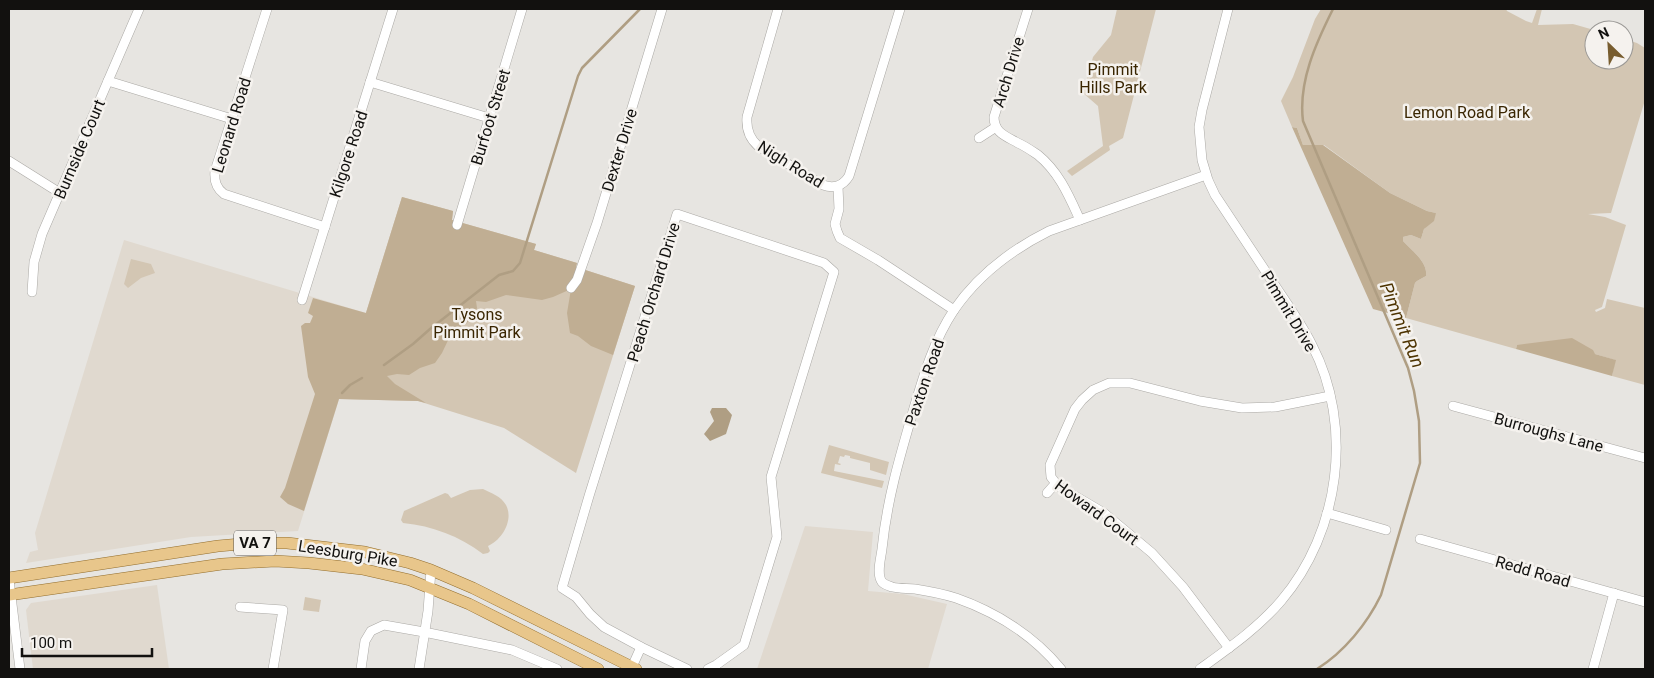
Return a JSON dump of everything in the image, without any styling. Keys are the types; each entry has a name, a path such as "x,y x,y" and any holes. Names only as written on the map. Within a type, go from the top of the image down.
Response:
{"main road":[{"name":"Leesburg Pike","path":"9,587 209,548 252,543 287,543 365,552 431,570 473,588 634,668"},
{"name":"Leesburg Pike","path":"9,587 222,564 275,561 362,569 410,580 430,587 598,669"}],"street":[{"name":"Burnside Court","path":"32,292 34,262 42,234 139,9"},
{"name":"Leonard Road","path":"267,9 215,171 214,188 231,197 325,227"},
{"name":"Kilgore Road","path":"302,300 393,9"},
{"name":"Burfoot Street","path":"457,225 522,9"},
{"name":"Dexter Drive","path":"571,288 577,280 597,223 662,9"},
{"name":"Nigh Road","path":"778,9 747,117 748,131 753,141 758,146 822,185 828,188 838,186 839,209 835,224 836,232 840,238 878,260 954,310"},
{"path":"838,186 849,176 900,9"},
{"name":"Arch Drive","path":"1028,9 994,117 996,127 1004,136 1026,147 1050,167 1068,193 1080,220"},
{"name":"Pimmit Drive","path":"1200,669 1248,634 1265,618 1294,584 1312,552 1327,513 1336,467 1335,427 1330,396 1317,355 1300,323 1216,195 1206,174 1200,151 1199,127 1202,110 1228,9"},
{"path":"108,81 232,119"},
{"path":"370,82 490,118"},
{"path":"979,138 996,127"},
{"path":"9,161 60,193"},
{"name":"Paxton Road","path":"1062,669 1034,641 1017,629 974,605 932,592 886,585 880,578 886,512 895,471 927,366 938,338 954,310 979,279 1008,255 1049,231 1206,174"},
{"name":"Peach Orchard Drive","path":"687,669 604,626 590,614 576,597 562,588 678,214 824,263 834,272 770,477 777,537 744,644 708,669"},
{"name":"Howard Court","path":"1229,648 1183,587 1152,553 1104,513 1055,484 1051,477 1050,465 1075,409 1087,394 1102,385 1116,382 1130,384 1200,401 1242,408 1275,407 1330,396"},
{"name":"Burroughs Lane","path":"1453,406 1645,458"},
{"path":"1046,493 1055,484"},
{"path":"1327,513 1386,530"},
{"name":"Redd Road","path":"1420,539 1645,602"},
{"path":"419,669 431,570"},
{"path":"9,587 20,669"},
{"path":"1593,669 1614,593"},
{"path":"240,607 283,610 273,669"},
{"path":"361,669 365,641 371,631 384,625 512,650 557,669"},
{"path":"634,668 642,647"}],"shaded area":[{"path":"1292,127 1297,128 1303,145 1323,145 1390,193 1427,211 1436,213 1434,221 1424,229 1421,239 1411,235 1403,237 1403,241 1422,261 1426,271 1426,276 1415,283 1406,318 1373,309"},
{"path":"402,197 453,211 452,220 536,244 534,250 577,263 576,267 635,286 613,355 591,346 578,336 570,333 567,313 571,289 542,300 506,295 486,302 476,301 477,308 473,316 466,324 451,334 435,363 420,368 409,375 397,374 387,376 395,384 426,403 418,401 339,399 304,511 288,504 280,497 285,488 315,394 308,377 301,326 305,323 310,323 313,316 308,313 313,298 366,313"},
{"path":"124,240 366,313 298,531 191,537 26,563 30,552 38,550 35,533"},
{"path":"1572,338 1593,350 1595,354 1616,360 1612,376 1516,349 1517,345"},
{"path":"712,408 726,408 732,415 726,434 710,441 704,434 714,421 710,412"},
{"path":"805,526 873,532 868,591 903,594 947,604 928,669 757,669"},
{"path":"157,585 169,669 33,669 26,610 31,603"}],"green space":[{"name":"Pimmit Hills Park","path":"1117,9 1156,9 1123,138 1109,146 1110,150 1072,176 1067,171 1103,146 1098,106 1083,93 1093,57 1111,35"},
{"name":"Lemon Road Park","path":"1321,9 1506,9 1532,23 1537,9 1542,9 1538,25 1573,24 1584,27 1584,70 1634,70 1634,42 1645,48 1645,100 1611,213 1588,214 1605,217 1626,225 1602,307 1595,310 1596,312 1605,308 1607,299 1645,308 1645,385 1612,376 1615,360 1595,354 1517,345 1516,349 1406,318 1415,283 1426,276 1426,271 1422,261 1403,241 1403,237 1411,235 1421,239 1424,229 1436,213 1427,211 1390,193 1324,145 1303,145 1297,128 1292,127 1281,101 1293,77 1315,19"},
{"name":"Tysons Pimmit Park","path":"402,197 453,211 452,220 536,244 534,250 577,263 576,267 635,286 576,473 504,428 418,401 339,399"},
{"path":"131,259 151,264 155,273 141,278 128,288 124,284"},
{"path":"829,445 889,462 886,475 870,470 870,463 850,458 850,456 840,456 838,463 841,464 835,464 834,471 884,481 882,488 821,473"},
{"path":"483,489 501,499 506,505 509,517 502,534 488,546 490,551 488,553 483,554 465,542 435,529 403,523 401,520 404,511 445,493 451,498 470,490"},
{"path":"305,597 321,600 319,612 303,610"}],"waterway":[{"path":"384,365 499,275 513,271 520,263 578,76 582,68 640,9"},
{"name":"Pimmit Run","path":"1317,669 1345,646 1362,627 1381,595 1420,463 1419,421 1408,368 1303,121 1302,106 1306,77 1320,35 1333,9"},
{"path":"342,393 350,385 362,378"}]}
